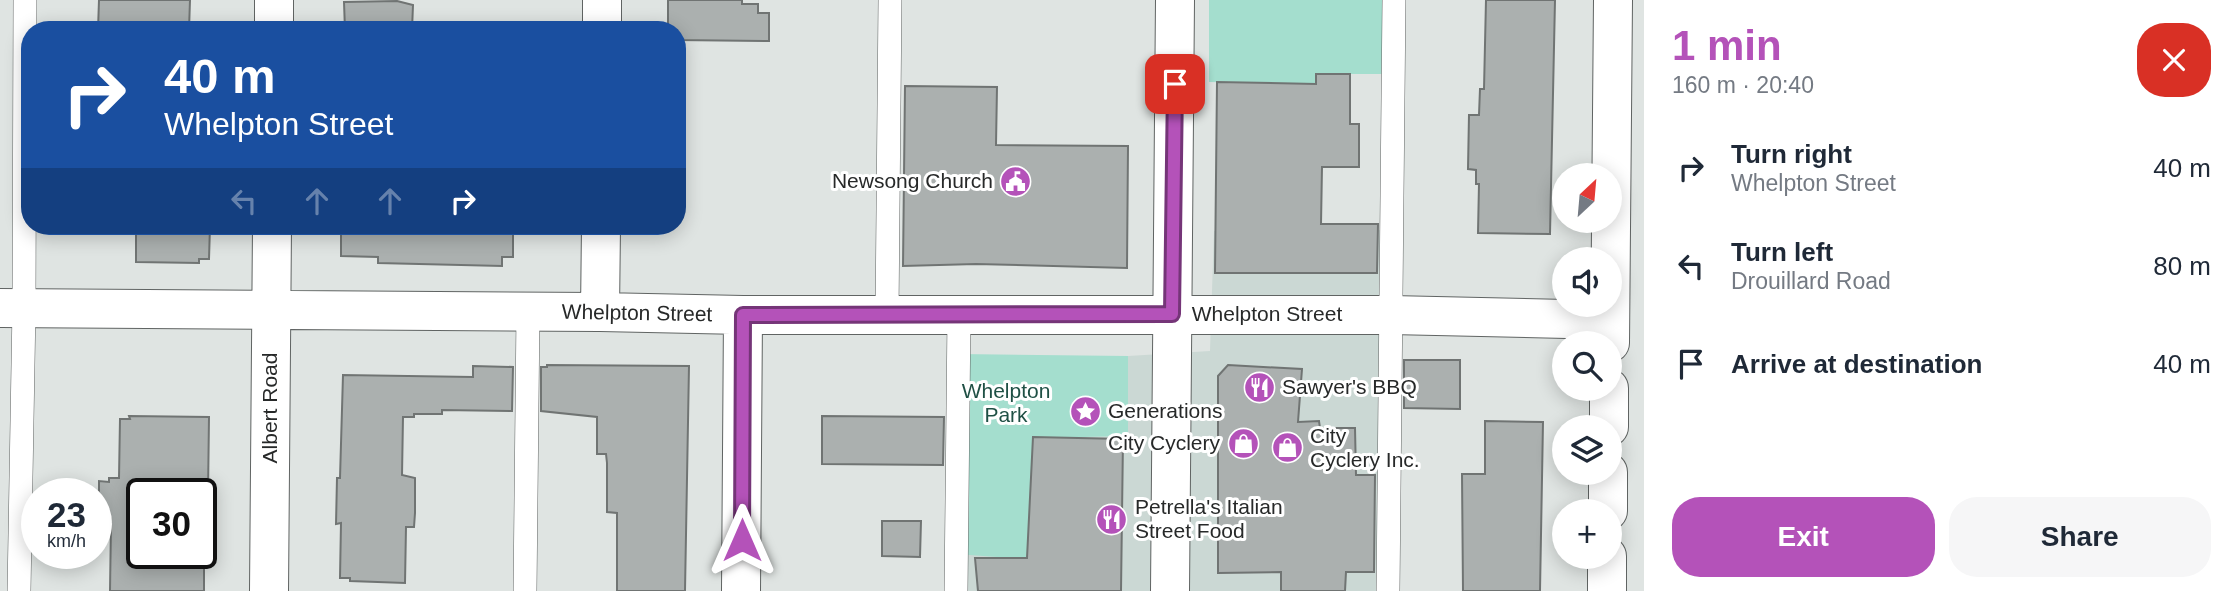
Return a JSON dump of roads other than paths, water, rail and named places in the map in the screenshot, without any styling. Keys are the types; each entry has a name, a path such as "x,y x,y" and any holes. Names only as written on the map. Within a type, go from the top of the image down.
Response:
{"street":[{"path":"274,0 274,21"},
{"path":"602,21 603,0"},
{"path":"1170,591 1175,0"},
{"path":"1610,331 1613,0"},
{"name":"Albert Road","path":"269,591 272,235"},
{"path":"600,312 601,235"},
{"name":"Whelpton Street","path":"12,308 743,315 1391,315 1597,331"},
{"path":"741,591 743,315"},
{"path":"1607,569 1607,591"}],"lane":[{"path":"24,21 25,0"},
{"path":"887,315 890,0"},
{"path":"1388,591 1394,0"},
{"path":"19,591 12,308 21,95"},
{"path":"525,591 528,312"},
{"path":"956,591 959,315"}],"place":[{"name":"Newsong Church","path":"1016,181"},
{"name":"Sawyer's BBQ","path":"1259,387"},
{"name":"Generations","path":"1085,411"},
{"name":"City Cyclery","path":"1243,443"},
{"name":"City Cyclery Inc.","path":"1287,448"},
{"name":"Petrella's Italian Street Food","path":"1112,519"}],"park label":[{"name":"Whelpton Park","path":"1006,403"}]}
